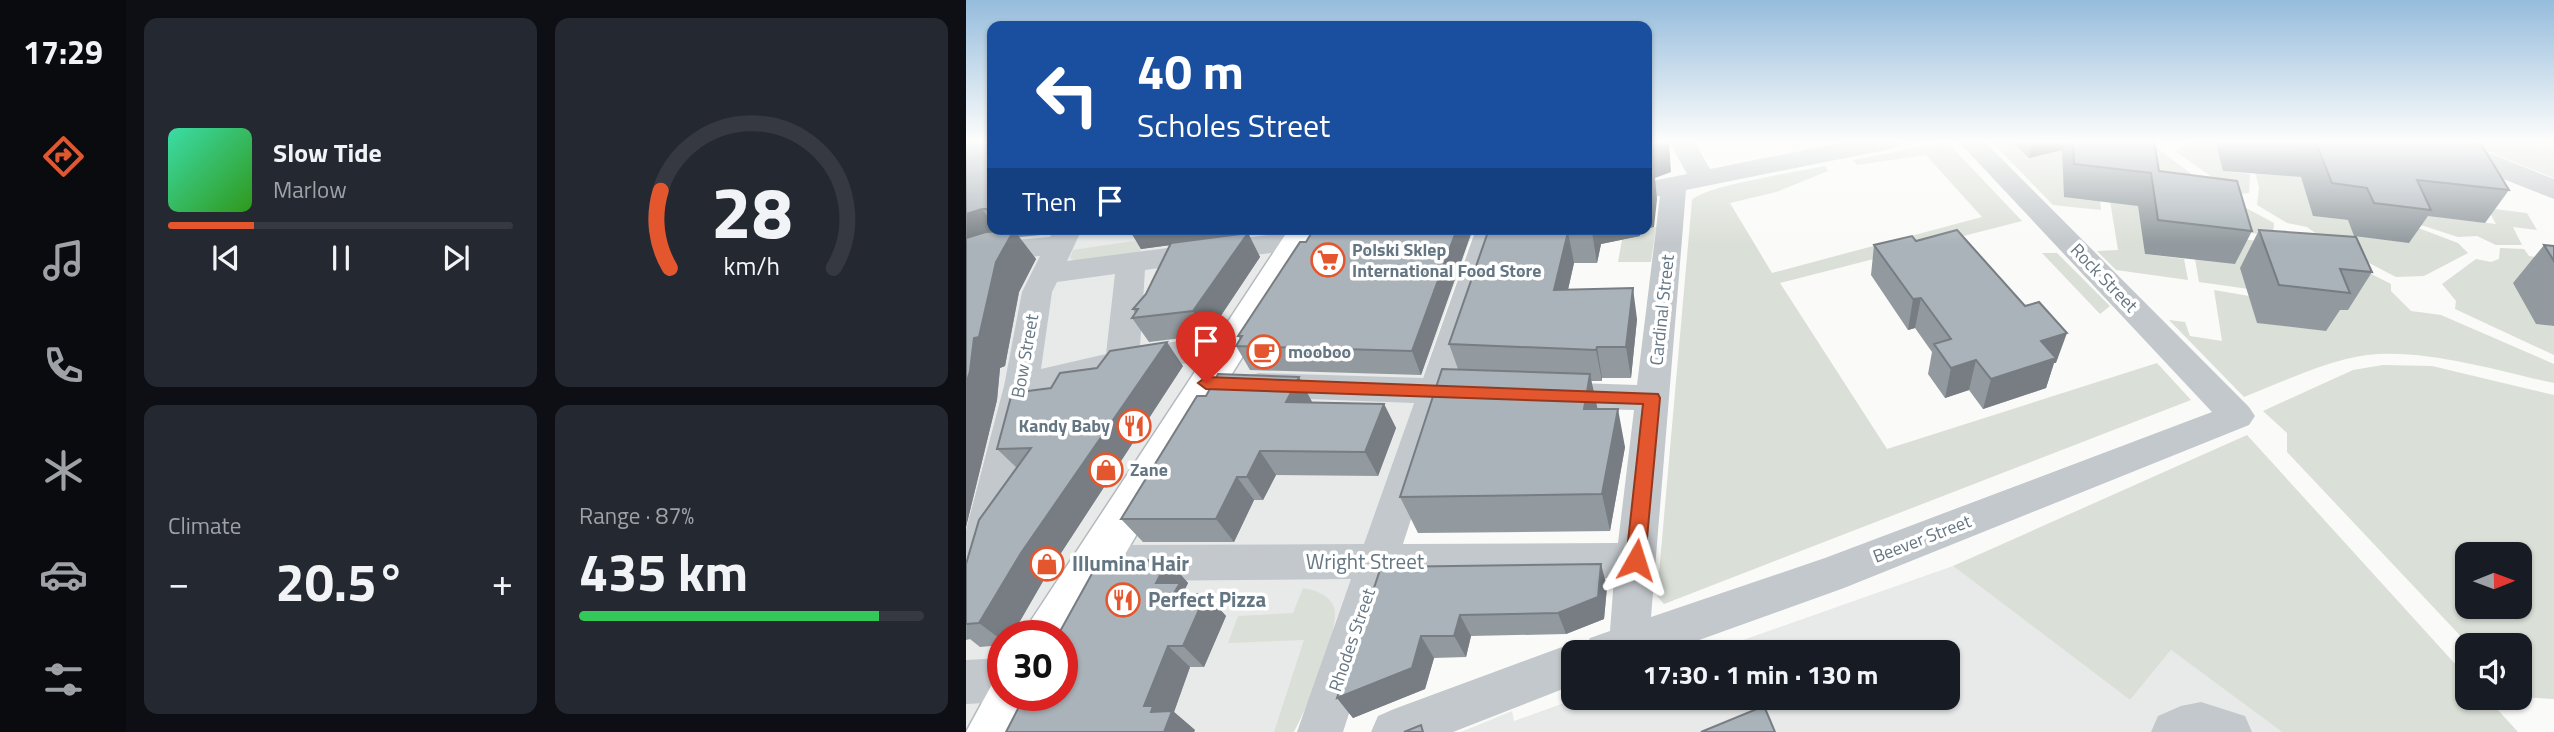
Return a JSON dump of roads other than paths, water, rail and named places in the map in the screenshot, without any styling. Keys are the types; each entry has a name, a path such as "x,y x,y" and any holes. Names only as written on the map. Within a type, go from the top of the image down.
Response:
{"main road":[{"path":"1059,620 1206,383 1305,235"},
{"path":"993,732 1005,711"}],"street":[{"path":"1674,186 1726,175"},
{"name":"Rock Street","path":"2003,175 2237,416"},
{"path":"2517,175 2554,190"},
{"name":"Cardinal Street","path":"1622,640 1630,616 1674,186"},
{"path":"966,261 1005,250 1057,249 1131,263 1290,235"},
{"name":"Rhodes Street","path":"1320,732 1380,562 1488,235"},
{"name":"Bow Street","path":"966,610 1021,386 1037,292 1057,249"},
{"path":"1122,362 1131,263"},
{"path":"1021,386 1122,362 1230,346"},
{"path":"1206,383 1482,393"},
{"path":"1522,394 1652,398"},
{"name":"Beever Street","path":"1642,640 1830,575 2237,416"},
{"name":"Wright Street","path":"1095,563 1636,560"},
{"path":"1394,732 1561,669"},
{"path":"966,682 987,681"}],"place":[{"name":"Polski Sklep International Food Store","path":"1328,260"},
{"name":"mooboo","path":"1264,352"},
{"name":"Kandy Baby","path":"1134,426"},
{"name":"Zane","path":"1106,470"},
{"name":"Illumina Hair","path":"1047,564"},
{"name":"Perfect Pizza","path":"1123,600"}]}
